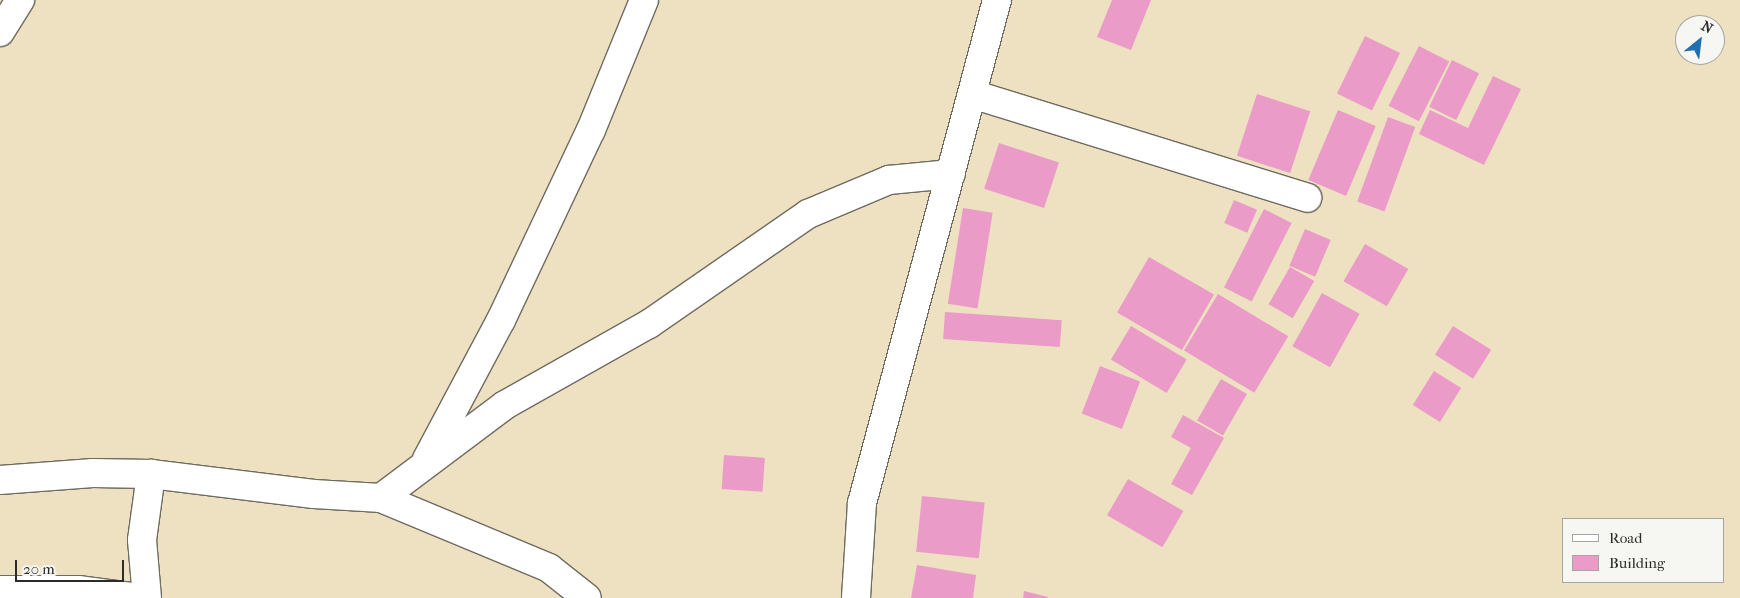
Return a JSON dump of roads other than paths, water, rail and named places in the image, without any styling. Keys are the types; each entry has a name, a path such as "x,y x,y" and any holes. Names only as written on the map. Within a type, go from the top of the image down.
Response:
{"street":[{"path":"0,32 20,0"},
{"path":"424,465 501,320 591,130 644,0"},
{"path":"856,598 862,503 997,0"},
{"path":"972,94 1307,198"},
{"path":"381,498 505,405 649,324 808,214 889,180 951,174"},
{"path":"0,480 94,473 151,474 314,494 381,498 549,568 587,598"},
{"path":"147,598 142,540 151,474"},
{"path":"0,590 78,590 140,598"}]}
